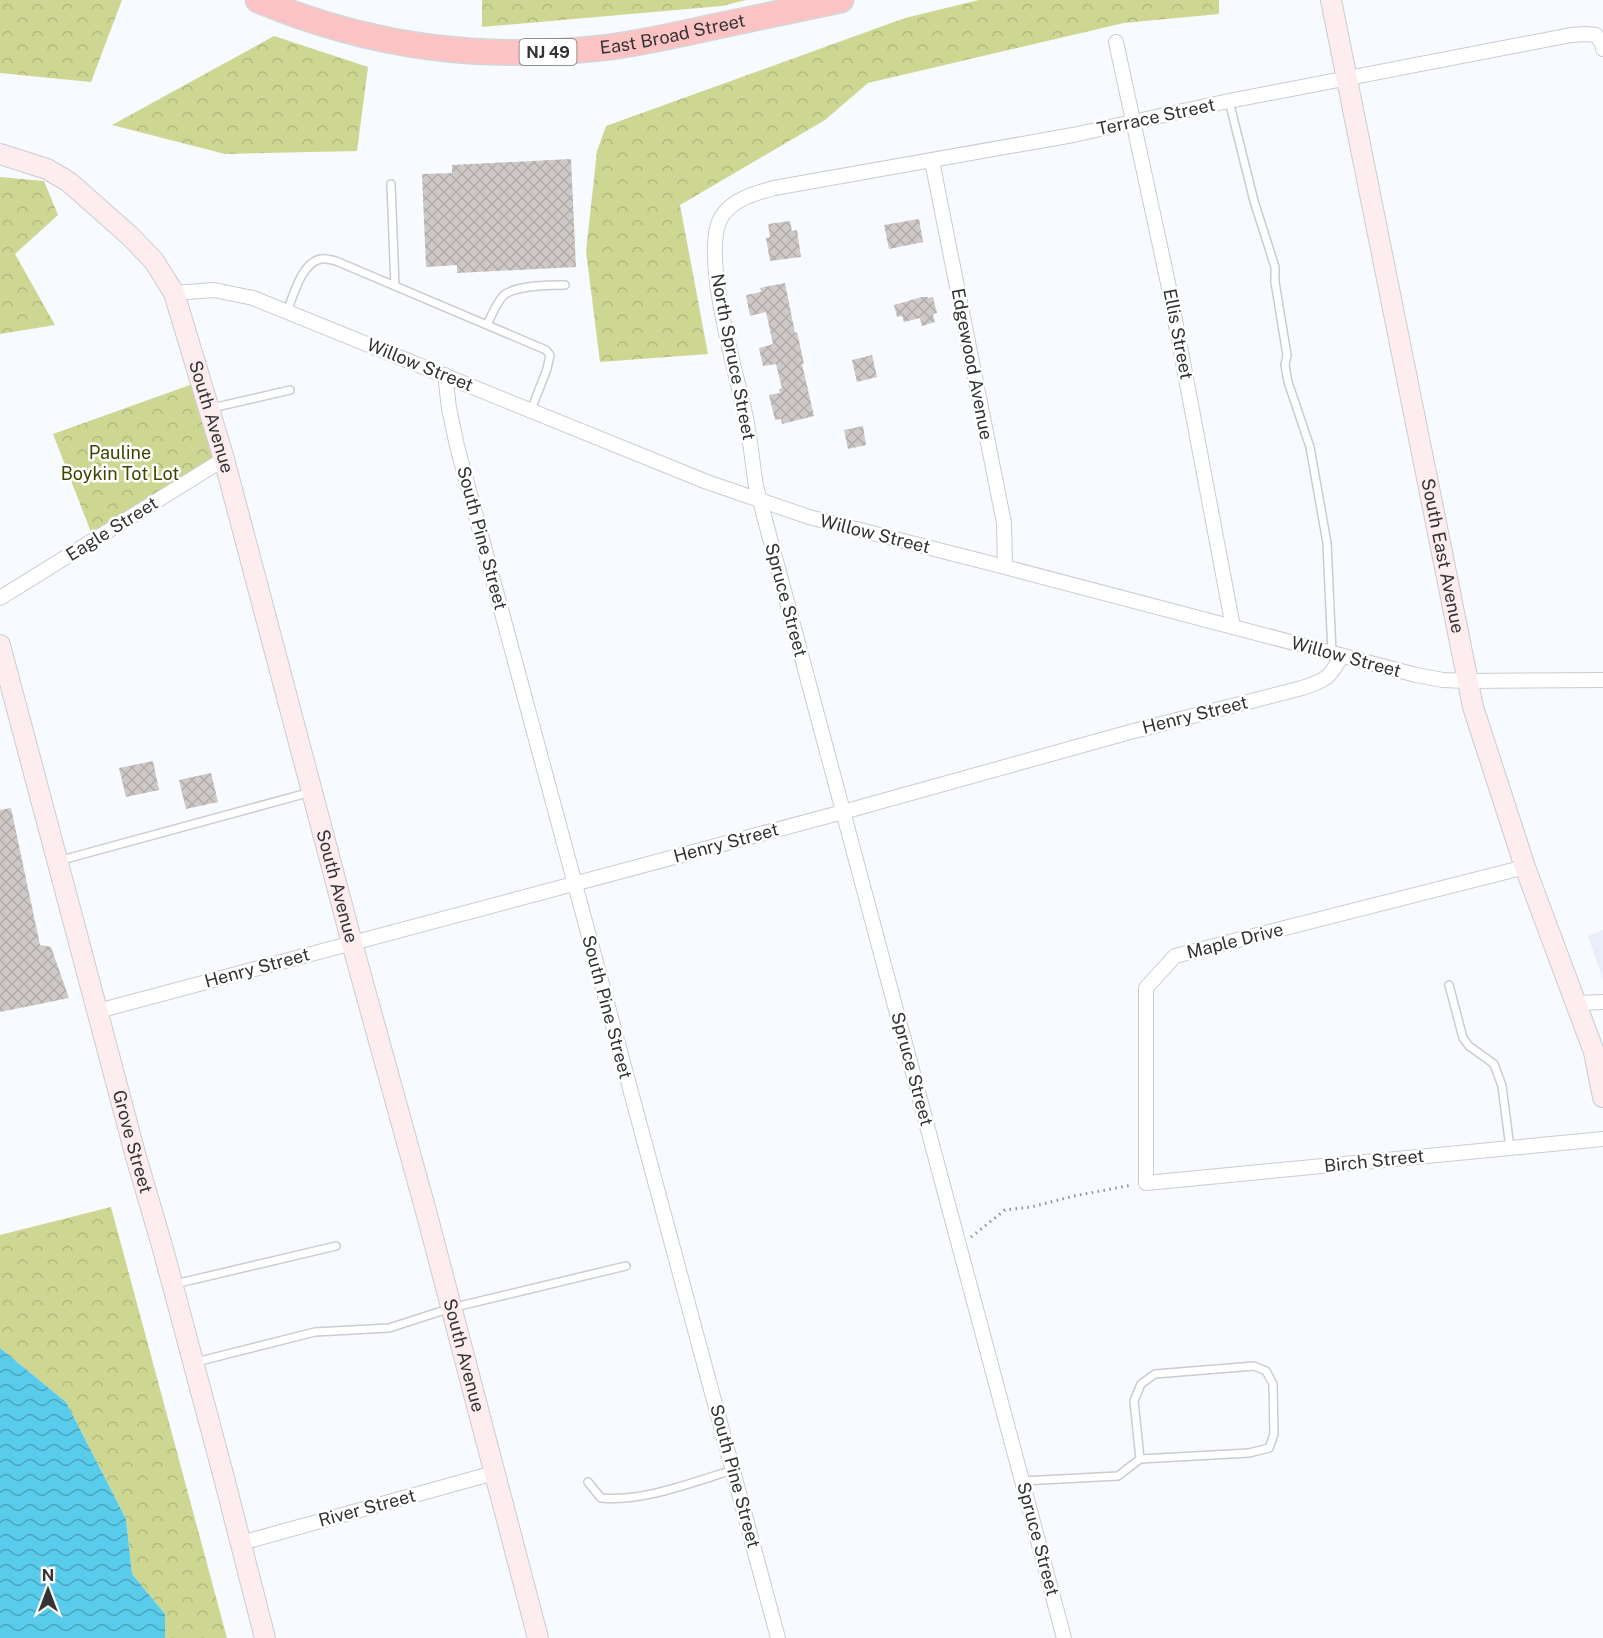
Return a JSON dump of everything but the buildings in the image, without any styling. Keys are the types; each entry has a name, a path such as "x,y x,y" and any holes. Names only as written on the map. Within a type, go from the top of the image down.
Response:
{"highway":[{"name":"East Broad Street","path":"271,2 330,26 393,41 468,52 512,53 601,48 642,42 842,0"}],"main road":[{"name":"South East Avenue","path":"1333,1 1346,78 1473,707 1526,867 1594,1052 1603,1097"},
{"path":"0,154 47,169 62,178"},
{"path":"0,166 62,178"},
{"name":"South Avenue","path":"62,178 130,236 154,261 174,293 224,459 538,1638"},
{"name":"Grove Street","path":"0,645 266,1638"}],"street":[{"name":"Terrace Street","path":"722,215 743,199 774,188 932,161 1571,35 1596,35 1603,49"},
{"name":"Ellis Street","path":"1116,42 1168,283 1233,627"},
{"name":"Edgewood Avenue","path":"932,161 1004,523 1005,567"},
{"name":"North Spruce Street","path":"722,215 714,242 718,292 745,411 760,500"},
{"name":"Willow Street","path":"174,293 214,290 254,298 707,482 809,517 1416,675 1443,680 1467,681 1603,680"},
{"name":"South Pine Street","path":"445,375 457,446 778,1638"},
{"name":"Eagle Street","path":"0,598 224,459"},
{"name":"Spruce Street","path":"760,500 1064,1638"},
{"name":"Henry Street","path":"98,1011 843,812 1130,732 1302,688 1328,677 1337,655"},
{"name":"Maple Drive","path":"1146,1183 1146,988 1175,956 1526,867"},
{"path":"1576,1004 1603,1002"},
{"name":"Birch Street","path":"1146,1183 1603,1139"},
{"name":"River Street","path":"241,1543 494,1473"}],"lane":[{"path":"1229,101 1254,201 1275,267 1275,282 1287,355 1285,365 1288,382 1310,447 1327,543 1337,655"},
{"path":"391,184 394,286"},
{"path":"287,312 303,273 309,265 321,259 336,261 546,350 550,355 547,369 531,410"},
{"path":"487,324 502,296 514,290 566,285"},
{"path":"209,409 290,390"},
{"path":"58,861 312,792"},
{"path":"1449,985 1463,1038 1469,1046 1494,1064 1502,1086 1510,1148"},
{"path":"173,1285 336,1246"},
{"path":"194,1363 315,1332 389,1328 451,1308 626,1266"},
{"path":"1022,1481 1118,1476 1140,1459 1249,1454 1269,1448 1274,1434 1273,1384 1266,1371 1254,1366 1155,1374 1141,1384 1134,1401 1140,1459"},
{"path":"588,1482 601,1498 611,1499 649,1494 733,1470"}],"path":[{"path":"959,1246 1005,1210 1031,1207 1074,1196 1146,1183"}],"shaded area":[{"path":"1603,930 1603,980 1588,936"}],"green space":[{"path":"0,0 122,0 91,82 0,73"},
{"path":"482,0 746,0 722,6 482,27"},
{"path":"979,0 1219,0 1219,14 1124,23 868,83 825,120 680,205 708,354 600,362 586,251 597,151 606,126 905,18"},
{"path":"274,36 368,67 357,151 225,154 112,125"},
{"path":"0,177 44,181 58,215 15,254 55,325 0,334"},
{"name":"Pauline Boykin Tot Lot","path":"201,381 224,459 94,540 53,434"},
{"path":"111,1207 227,1638 165,1638 165,1614 132,1574 126,1519 66,1402 0,1348 0,1235"}],"water":[{"path":"0,1348 66,1402 126,1519 132,1574 165,1614 165,1638 0,1638"}]}
